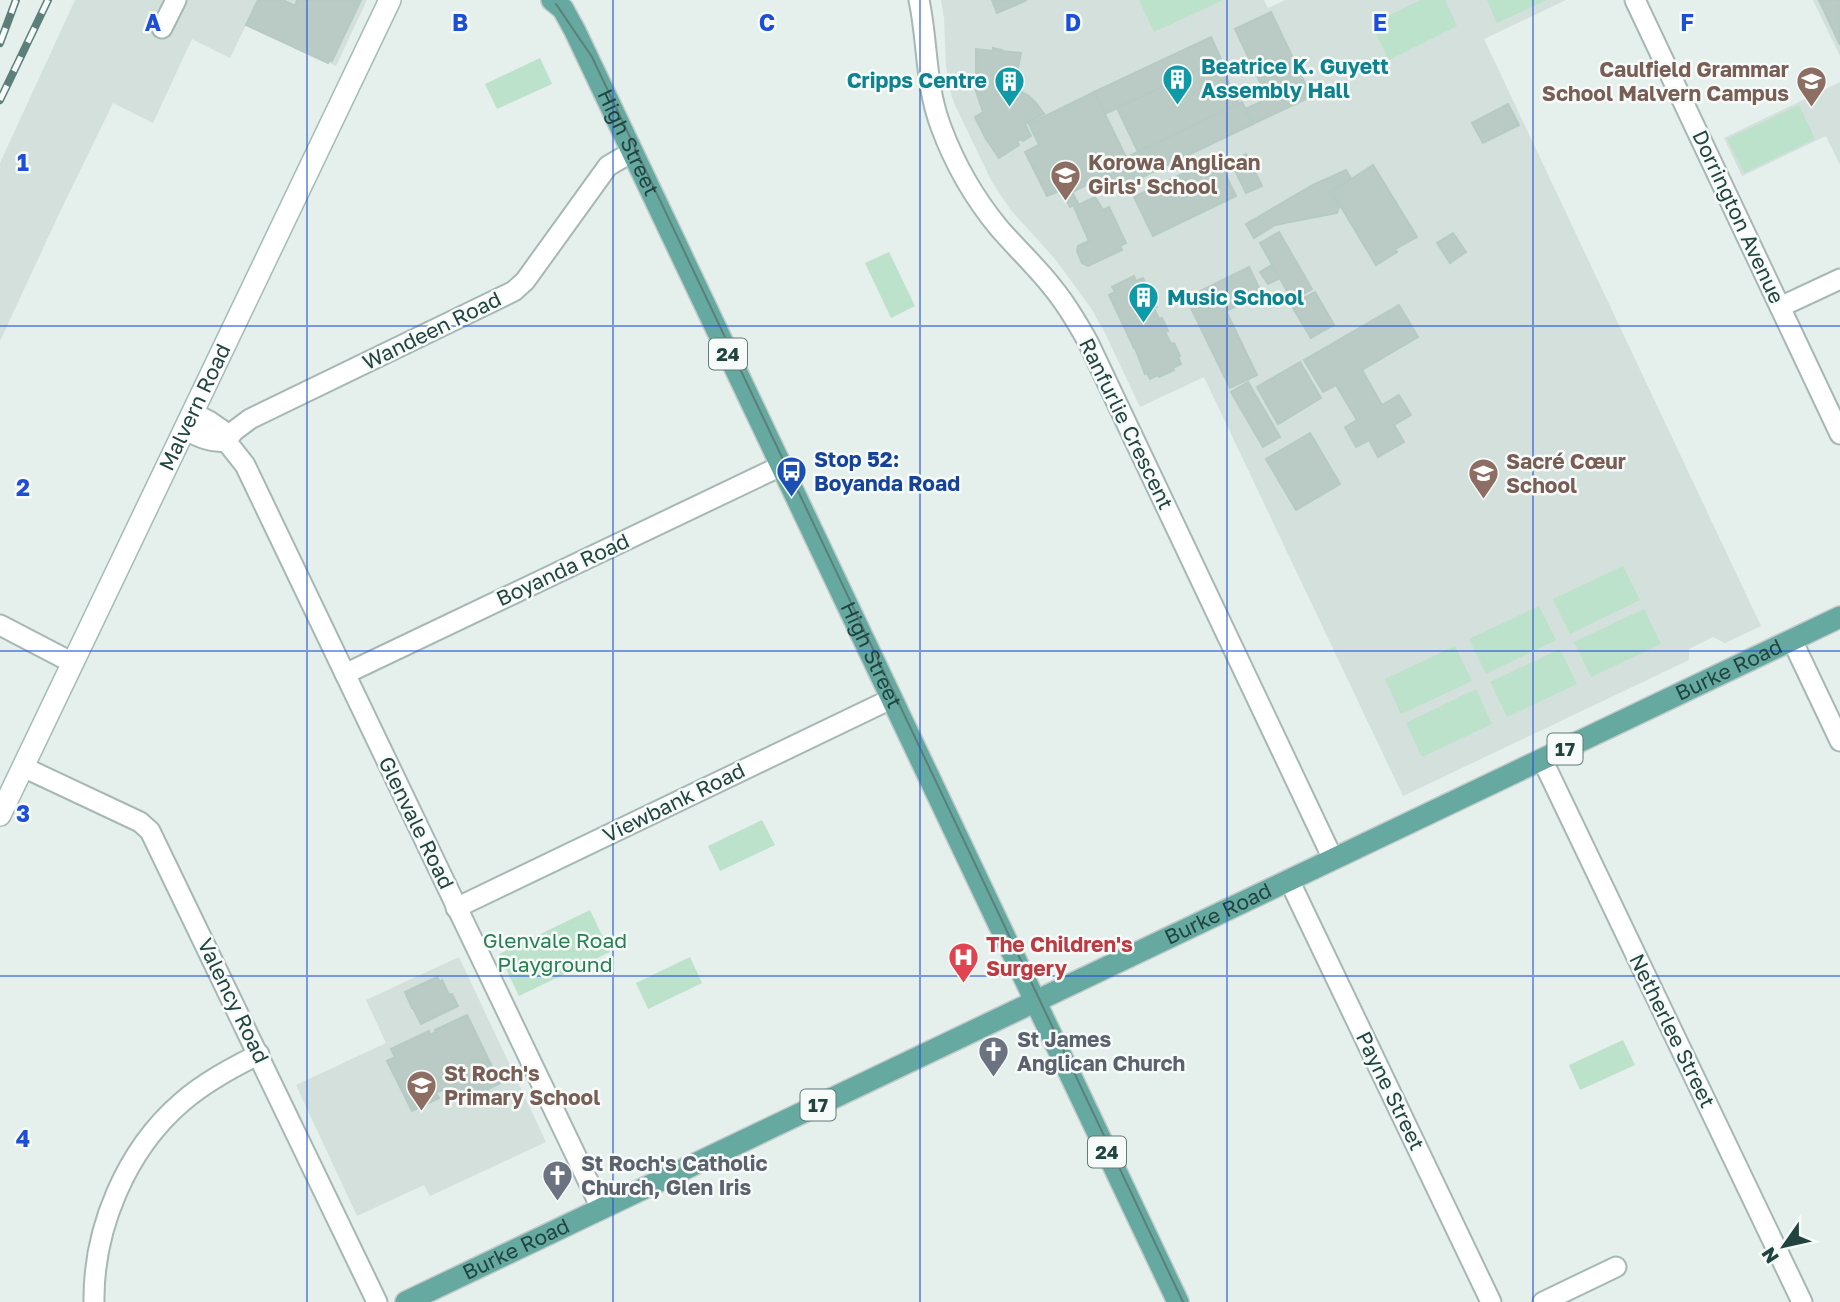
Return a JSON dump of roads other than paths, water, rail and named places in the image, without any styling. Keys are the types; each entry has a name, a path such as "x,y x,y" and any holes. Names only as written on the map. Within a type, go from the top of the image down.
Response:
{"main road":[{"name":"Malvern Road","path":"0,815 390,0"},
{"name":"High Street","path":"560,3 1178,1302"},
{"name":"Burke Road","path":"406,1302 1840,617"}],"street":[{"path":"162,28 176,0"},
{"name":"Ranfurlie Crescent","path":"919,0 933,105 954,157 991,218 1053,288 1088,342 1333,859"},
{"name":"Dorrington Avenue","path":"1636,0 1840,434"},
{"name":"Wandeen Road","path":"226,441 250,419 514,291 525,281 608,166 632,152"},
{"path":"1780,307 1840,279"},
{"path":"189,421 201,438 226,441"},
{"name":"Glenvale Road","path":"226,441 245,466 601,1208"},
{"name":"Boyanda Road","path":"345,674 781,466"},
{"path":"0,625 73,663"},
{"path":"1792,640 1840,741"},
{"name":"Viewbank Road","path":"456,908 891,699"},
{"name":"Netherlee Street","path":"1542,759 1802,1302"},
{"name":"Valency Road","path":"23,766 140,822 150,831 377,1302"},
{"name":"Payne Street","path":"1289,880 1491,1302"},
{"path":"94,1302 93,1282 108,1215 137,1153 183,1101 223,1073 259,1054"},
{"path":"1543,1302 1616,1267"}],"tram line":[{"path":"556,4 592,57 1183,1302"}],"railway":[{"path":"0,43 16,0"},
{"path":"0,100 48,0"}],"place":[{"name":"Beatrice K. Guyett Assembly Hall","path":"1178,106"},
{"name":"Cripps Centre","path":"1010,108"},
{"name":"Caulfield Grammar School Malvern Campus","path":"1812,109"},
{"name":"Korowa Anglican Girls' School","path":"1065,202"},
{"name":"Music School","path":"1144,325"},
{"name":"Stop 52: Boyanda Road","path":"791,499"},
{"name":"Sacré Cœur School","path":"1483,501"},
{"name":"The Children's Surgery","path":"963,984"},
{"name":"St James Anglican Church","path":"994,1079"},
{"name":"St Roch's Primary School","path":"421,1113"},
{"name":"St Roch's Catholic Church, Glen Iris","path":"558,1203"}],"park label":[{"name":"Glenvale Road Playground","path":"555,953"}]}
